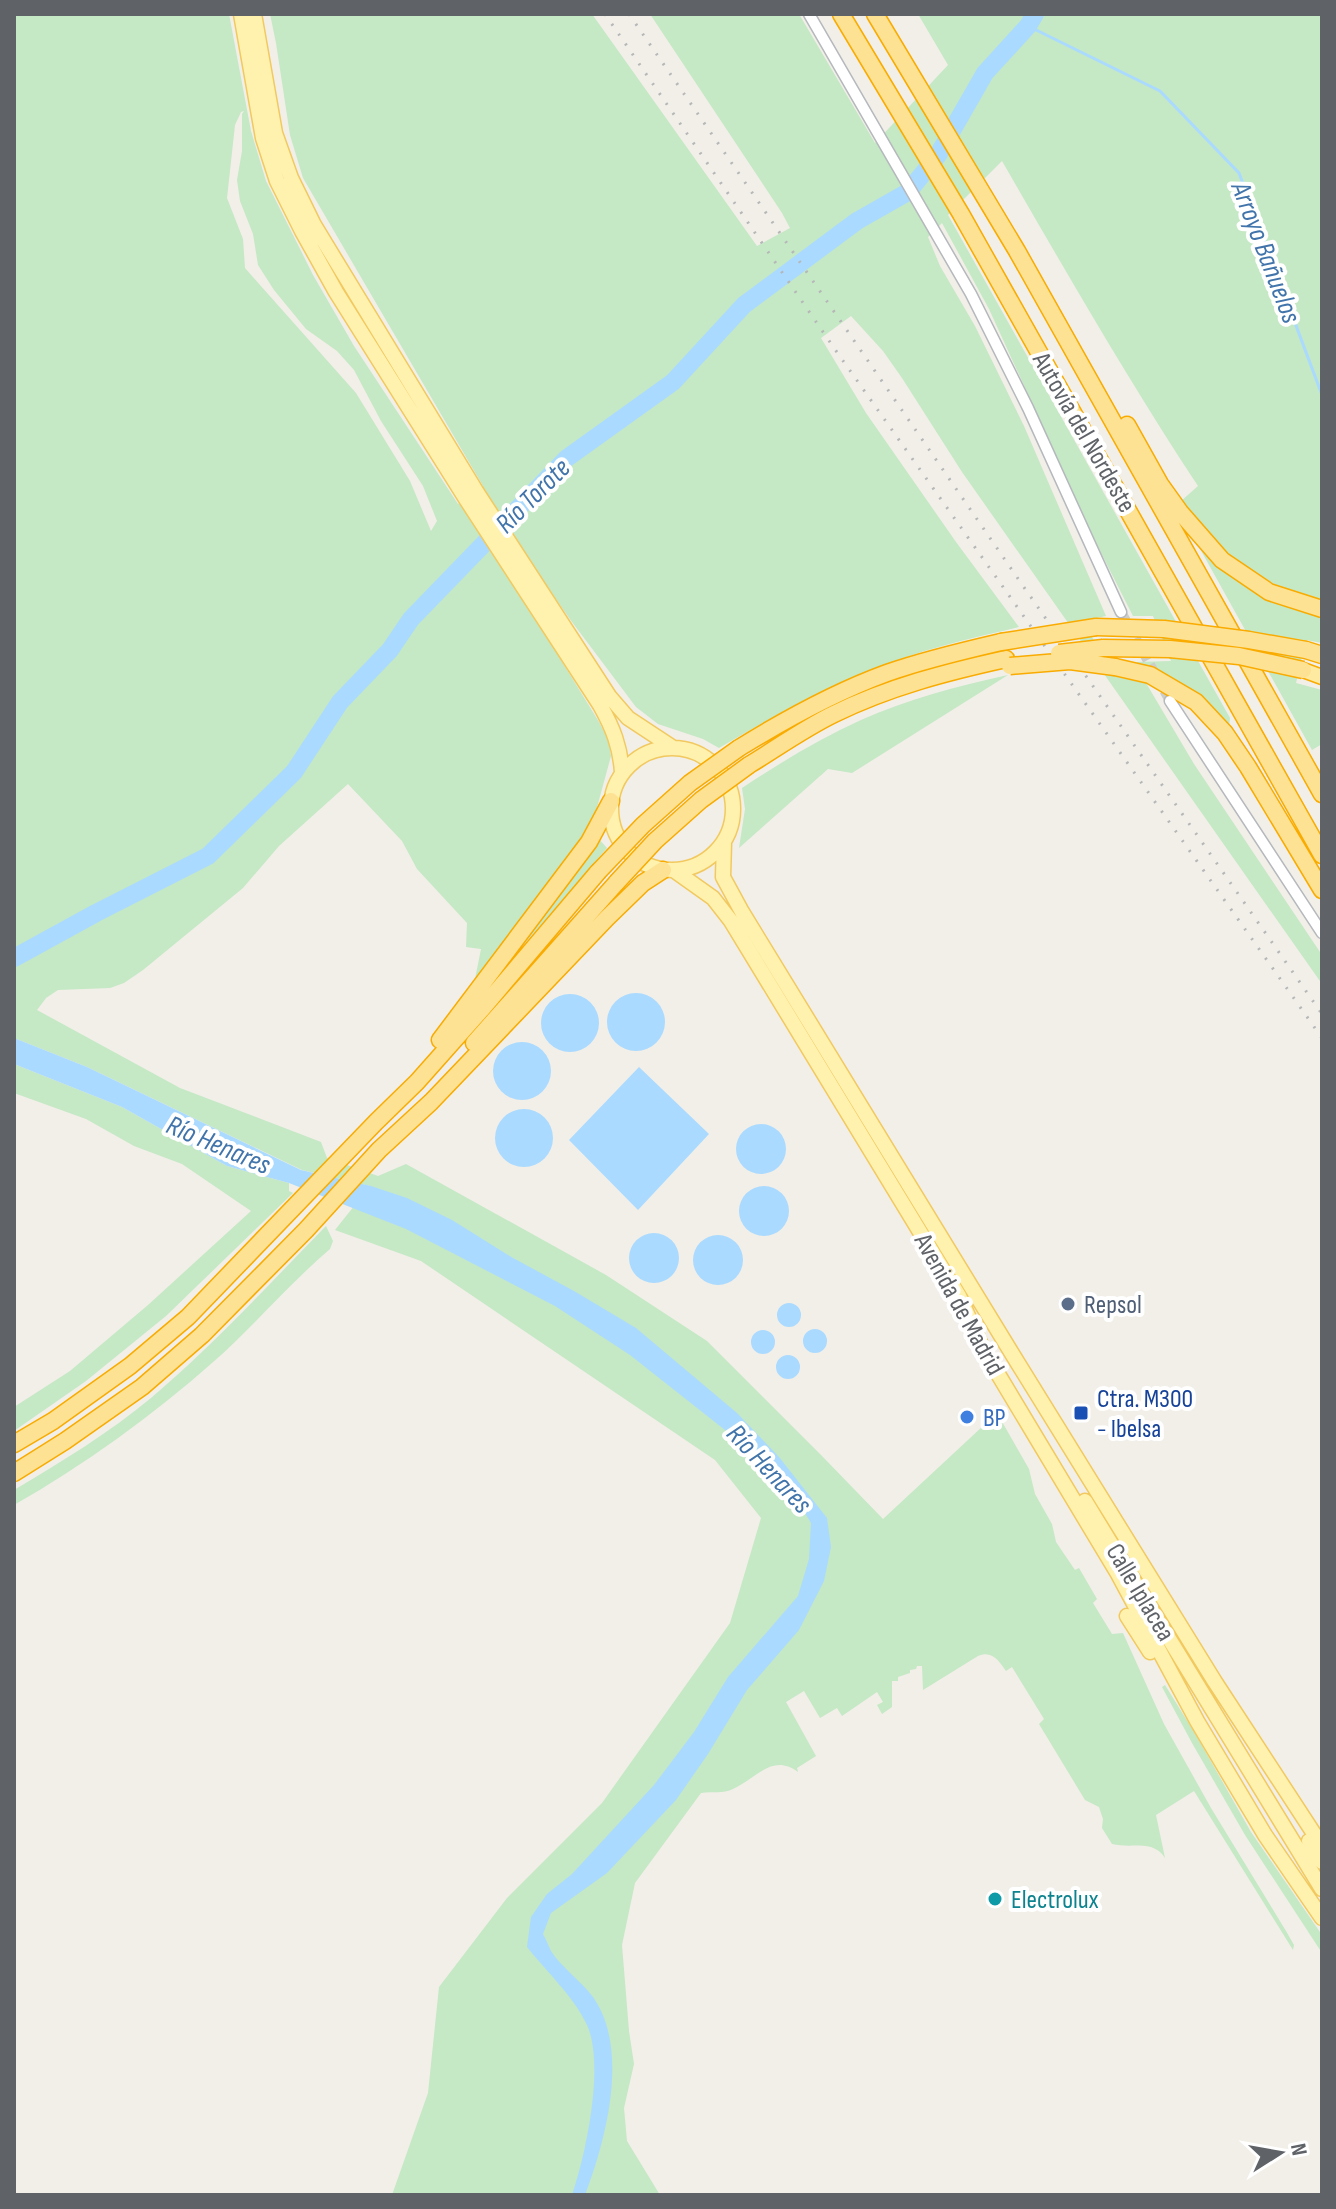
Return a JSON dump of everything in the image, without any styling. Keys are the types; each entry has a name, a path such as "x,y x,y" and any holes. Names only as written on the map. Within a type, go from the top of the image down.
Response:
{"highway":[{"name":"Autovía del Nordeste","path":"841,14 961,214 1322,855"},
{"name":"Autovía del Nordeste","path":"875,14 1017,251 1322,794"},
{"path":"1017,251 1069,323 1160,484 1180,512 1222,560 1269,592 1322,609"},
{"path":"14,1473 142,1387 202,1335 306,1230 384,1145 617,882 701,800 749,765 833,714 888,691 1096,627 1164,629 1317,653"},
{"path":"1005,656 1103,648 1170,649 1239,656 1322,677"},
{"path":"14,1444 53,1421 142,1356 188,1317 417,1082 598,872 643,825 690,783 782,722 886,673 942,656 1005,656 1070,661 1150,675 1196,702 1225,733 1322,890"},
{"path":"376,1122 589,842 611,801"},
{"path":"384,1145 431,1102 643,883 669,871"}],"main road":[{"path":"241,14 263,138 277,181 302,231 336,292 541,604 613,729 620,750 622,772"},
{"path":"254,14 275,133 291,178 314,225 471,495"},
{"path":"541,604 628,718 672,747 692,751 710,761 723,775 731,791 732,823 717,852 699,865 669,871 635,859 619,840 612,823 611,801 622,772 636,759 649,752 672,747"},
{"name":"Avenida de Madrid","path":"724,842 723,877 742,912 1215,1682 1322,1846"},
{"name":"Avenida de Madrid","path":"669,871 713,898 731,921 959,1296 983,1349 1118,1574 1197,1721 1265,1835 1322,1918"},
{"name":"Calle Iplacea","path":"959,1296 1322,1889"},
{"path":"1127,1616 1197,1721"},
{"path":"1215,1682 1322,1862"}],"street":[{"path":"809,14 971,294 1028,408 1121,612"},
{"path":"1170,701 1322,933"}],"green space":[{"path":"14,14 229,14 251,131 266,181 313,275 354,346 458,504 483,486 303,178 290,135 270,14 592,14 757,246 790,228 650,14 799,14 875,143 948,65 918,14 1322,14 1322,604 1290,594 1236,560 1203,532 1180,502 1198,486 1073,284 1002,161 948,215 1230,718 1229,726 1171,678 1136,662 1171,661 1153,616 1133,616 1096,543 989,309 942,223 928,237 940,266 975,326 1024,426 1106,616 1082,621 1117,677 1146,683 1194,764 1322,955 1322,984 962,472 883,351 851,316 821,338 866,413 1019,627 925,651 849,679 719,748 703,739 658,724 636,707 530,562 526,603 599,722 609,741 611,756 593,822 561,872 483,975 475,979 481,949 466,947 467,923 417,869 402,841 348,784 279,846 243,888 143,970 110,988 58,990 46,998 37,1010 180,1088 321,1142 327,1158 378,1176 406,1164 606,1275 707,1341 883,1519 997,1413 1029,1469 1035,1494 1052,1524 1056,1542 1075,1570 1079,1568 1097,1599 1093,1603 1112,1634 1123,1633 1164,1724 1294,1945 1293,1950 1194,1791 1156,1815 1165,1858 1154,1848 1112,1844 1102,1828 1099,1807 1085,1800 1039,1724 1044,1719 1012,1667 1006,1671 991,1655 978,1656 923,1690 922,1666 917,1666 910,1673 898,1677 898,1681 892,1681 892,1707 882,1714 877,1705 883,1702 877,1692 842,1716 837,1708 820,1718 804,1691 786,1702 816,1756 797,1768 798,1772 789,1767 772,1766 729,1791 701,1793 635,1883 622,1945 634,2064 624,2108 627,2141 660,2195 392,2195 428,2093 439,1987 507,1898 602,1803 730,1623 761,1518 715,1460 421,1261 335,1230 370,1186 302,1170 87,1067 14,1038","holes":["244,111 242,151 237,180 240,201 253,234 258,265 306,329 337,351 354,370 381,421 423,486 437,521 431,531 410,481 356,393 245,268 243,239 227,198 235,125 241,112"]},
{"path":"1194,538 1322,616 1322,643 1306,640 1296,683 1322,690 1322,744 1312,750"},
{"path":"1008,675 852,773 828,769 739,848 745,809 742,788 815,743 879,712 933,694"},
{"path":"597,837 607,848 490,984"},
{"path":"14,1064 122,1107 227,1166 289,1183 289,1191 293,1193 166,1316 86,1381 14,1431 14,1407 70,1371 251,1211 182,1164 134,1146 86,1119 14,1093"},
{"path":"326,1226 333,1241 330,1249 212,1363 116,1439 14,1505 14,1490 102,1435 174,1378"},
{"path":"1165,1685 1251,1832 1322,1935 1322,1953 1245,1835 1162,1687"}],"water":[{"path":"636,993 656,1002 665,1022 656,1042 636,1051 616,1042 607,1022 616,1002"},
{"path":"570,994 590,1003 599,1023 590,1043 570,1052 550,1043 541,1023 550,1003"},
{"name":"Río Henares","path":"14,1038 87,1067 301,1170 371,1186 407,1198 452,1220 574,1291 636,1328 737,1413 779,1457 827,1518 831,1547 824,1581 799,1630 747,1690 676,1800 607,1873 551,1913 543,1934 555,1957 593,1997 604,2018 610,2042 611,2095 607,2122 585,2195 572,2195 592,2110 592,2042 587,2025 575,2005 527,1947 531,1917 547,1894 572,1874 654,1785 694,1732 728,1677 798,1596 809,1559 811,1523 794,1495 744,1445 630,1355 555,1306 406,1229 289,1183 227,1166 122,1107 14,1064"},
{"path":"522,1042 542,1051 551,1071 542,1091 522,1100 502,1091 493,1071 502,1051"},
{"path":"639,1067 709,1134 638,1210 569,1140"},
{"path":"524,1109 544,1118 553,1138 544,1158 524,1167 504,1158 495,1138 504,1118"},
{"path":"761,1124 778,1132 786,1149 778,1166 761,1174 744,1166 736,1149 744,1132"},
{"path":"764,1186 782,1193 789,1211 782,1229 764,1236 746,1229 739,1211 746,1193"},
{"path":"654,1233 671,1241 679,1258 671,1275 654,1283 637,1275 629,1258 637,1241"},
{"path":"718,1235 735,1243 743,1260 735,1277 718,1285 701,1277 693,1260 701,1243"},
{"path":"789,1303 797,1307 801,1315 797,1323 789,1327 781,1323 777,1315 781,1307"},
{"path":"815,1329 823,1333 827,1341 823,1349 815,1353 807,1349 803,1341 807,1333"},
{"path":"763,1330 771,1334 775,1342 771,1350 763,1354 755,1350 751,1342 755,1334"},
{"path":"788,1355 796,1359 800,1367 796,1375 788,1379 780,1375 776,1367 780,1359"}],"waterway":[{"name":"Río Torote","path":"14,958 208,856 294,772 340,702 390,650 411,619 567,458 673,382 744,305 857,221 908,192 938,155 985,73 1028,26 1035,14"},
{"name":"Arroyo Bañuelos","path":"1028,26 1160,91 1239,173 1322,395"}],"tunnel":[{"path":"1121,612 1170,701"}],"railway":[{"path":"605,14 834,348 1322,1038"},
{"path":"629,14 1322,1014"}],"place":[{"name":"Repsol","path":"1068,1304"},
{"name":"Ctra. M300 - Ibelsa","path":"1081,1413"},
{"name":"BP","path":"967,1417"},
{"name":"Electrolux","path":"995,1899"}]}
